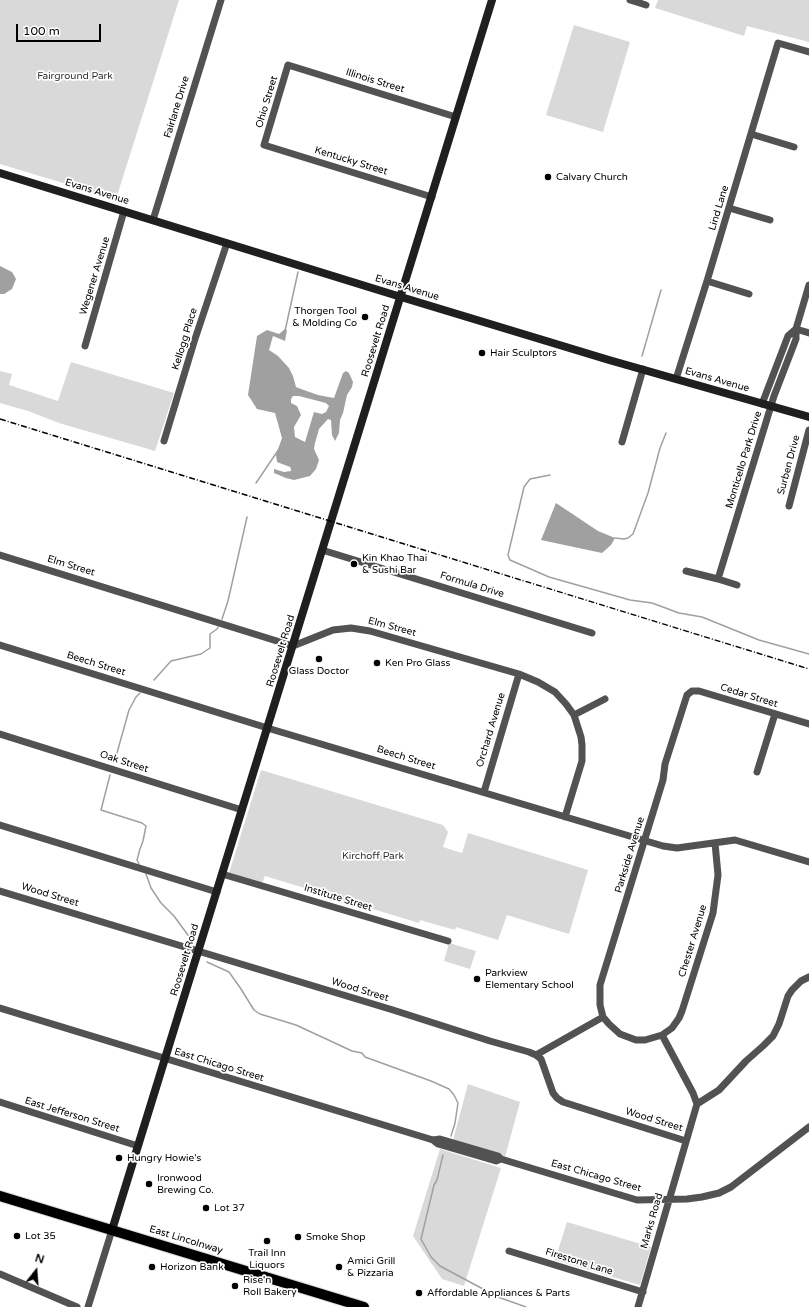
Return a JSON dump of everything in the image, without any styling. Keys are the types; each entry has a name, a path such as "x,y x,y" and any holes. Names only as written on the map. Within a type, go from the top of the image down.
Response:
{"main road":[{"name":"East Lincolnway","path":"0,1196 360,1306"}],"street":[{"name":"Fairlane Drive","path":"153,220 221,0"},
{"name":"Roosevelt Road","path":"88,1307 492,0"},
{"path":"630,0 646,5"},
{"name":"Lind Lane","path":"676,379 778,43 809,52"},
{"name":"Illinois Street","path":"288,65 456,117"},
{"name":"Ohio Street","path":"264,145 288,65"},
{"path":"751,134 794,147"},
{"name":"Kentucky Street","path":"264,145 432,197"},
{"name":"Evans Avenue","path":"0,173 401,297 809,417"},
{"path":"729,208 770,220"},
{"name":"Wegener Avenue","path":"85,346 124,211"},
{"name":"Kellogg Place","path":"164,441 194,342 227,243"},
{"path":"707,281 749,294"},
{"name":"Monticello Park Drive","path":"718,579 774,396 796,339 796,329 809,285"},
{"path":"796,329 809,333"},
{"name":"Monticello Park Drive","path":"762,404 788,336 796,329"},
{"path":"622,442 643,369"},
{"name":"Surben Drive","path":"789,506 809,430"},
{"name":"Formula Drive","path":"322,550 592,633"},
{"name":"Elm Street","path":"0,555 293,646 333,630 351,628 370,631 518,674 538,682 555,692 566,704 574,715 581,737 582,753 580,769 566,817"},
{"path":"686,571 737,585"},
{"name":"Beech Street","path":"0,644 267,728 663,846 677,848 729,840 740,841 809,862"},
{"name":"Orchard Avenue","path":"484,792 518,674"},
{"name":"Cedar Street","path":"686,698 690,693 699,691 809,724"},
{"name":"Parkside Avenue","path":"603,1017 599,998 600,985 645,841 663,780 665,764 686,698"},
{"path":"574,715 605,699"},
{"path":"757,772 775,714"},
{"name":"Oak Street","path":"0,734 242,810"},
{"path":"0,825 217,892"},
{"name":"Chester Avenue","path":"662,1035 668,1032 676,1024 682,1011 713,913 718,875 715,843"},
{"name":"Institute Street","path":"222,874 448,941"},
{"name":"Wood Street","path":"0,891 393,1010 490,1042 536,1054 541,1059 553,1093 563,1102 686,1140"},
{"path":"536,1054 603,1017 614,1029 628,1038 646,1040 662,1035 693,1093 697,1104 719,1090 746,1061 773,1036 779,1024 788,996 792,990 809,977"},
{"name":"East Chicago Street","path":"0,1008 433,1140 440,1139 498,1156 502,1159 625,1197 647,1200 702,1197 719,1193 731,1187 809,1127"},
{"name":"East Jefferson Street","path":"0,1102 138,1146"},
{"name":"Marks Road","path":"638,1307 697,1104"},
{"name":"Firestone Lane","path":"509,1251 643,1292"},
{"path":"0,1274 77,1307"}],"green space":[{"name":"Fairground Park","path":"0,0 179,0 116,199 0,164"},
{"path":"658,0 809,0 809,42 747,26 744,36 655,8"},
{"path":"574,25 630,42 603,132 546,115"},
{"path":"71,362 174,393 155,451 59,423 28,411 0,403 0,371 12,374 9,385 58,401"},
{"name":"Kirchoff Park","path":"261,770 443,825 448,832 443,847 455,851 462,853 468,833 588,870 569,934 507,915 498,940 456,927 455,930 420,920 419,923 265,876 262,883 229,873"},
{"path":"449,943 476,951 470,969 444,961"},
{"path":"468,1084 520,1102 505,1157 500,1154 453,1140"},
{"path":"440,1149 501,1168 464,1286 442,1279 413,1236"},
{"path":"567,1222 651,1247 640,1285 555,1260"}],"shaded area":[{"path":"0,266 12,272 16,279 12,289 4,294 0,294"},
{"path":"285,329 287,330 285,341 273,336 269,350 278,356 289,368 296,387 318,395 334,398 343,373 346,371 349,373 353,382 347,395 340,420 339,433 335,441 332,435 331,420 328,419 319,429 315,443 314,449 319,460 316,469 310,476 294,480 274,473 274,469 284,472 291,471 290,467 277,462 276,455 282,438 275,413 257,409 248,395 257,336 267,330 279,334","holes":["293,396 299,396 326,403 329,406 326,412 322,414 314,412 305,442 295,437 294,427 301,415 297,406 291,403 291,399"]},
{"path":"556,503 598,531 615,538 611,545 602,553 541,540"}],"waterway":[{"path":"285,331 298,272"},
{"path":"642,356 661,290"},
{"path":"615,538 624,539 633,534 648,493 660,448 666,433"},
{"path":"256,483 279,449"},
{"path":"550,475 530,479 524,487 508,555 510,560 549,577 630,600 652,603 679,613 702,617 759,640 809,654"},
{"path":"222,619 228,601 247,517"},
{"path":"154,680 171,661 201,654 210,648 210,634 218,627"},
{"path":"115,760 129,710 140,693"},
{"path":"110,775 101,810 142,823 146,826 137,860 139,864"},
{"path":"146,874 151,888 161,903 174,916 193,942"},
{"path":"207,962 229,972 254,1010 260,1014 296,1025 352,1051 362,1053 365,1057 449,1089 458,1103 455,1123 451,1136"},
{"path":"443,1155 421,1239 431,1257 440,1266 498,1297 526,1307"}],"railway":[{"path":"0,419 809,669"}],"place":[{"name":"Calvary Church","path":"548,177"},
{"name":"Thorgen Tool & Molding Co","path":"365,317"},
{"name":"Hair Sculptors","path":"482,353"},
{"name":"Kin Khao Thai & Sushi Bar","path":"354,564"},
{"name":"Glass Doctor","path":"319,659"},
{"name":"Ken Pro Glass","path":"377,663"},
{"name":"Parkview Elementary School","path":"477,979"},
{"name":"Hungry Howie's","path":"119,1158"},
{"name":"Ironwood Brewing Co.","path":"149,1184"},
{"name":"Lot 37","path":"206,1208"},
{"name":"Lot 35","path":"17,1236"},
{"name":"Smoke Shop","path":"298,1237"},
{"name":"Trail Inn Liquors","path":"267,1241"},
{"name":"Horizon Bank","path":"152,1267"},
{"name":"Amici Grill & Pizzaria","path":"339,1267"},
{"name":"Rise'n Roll Bakery","path":"235,1286"},
{"name":"Affordable Appliances & Parts","path":"419,1293"}]}
